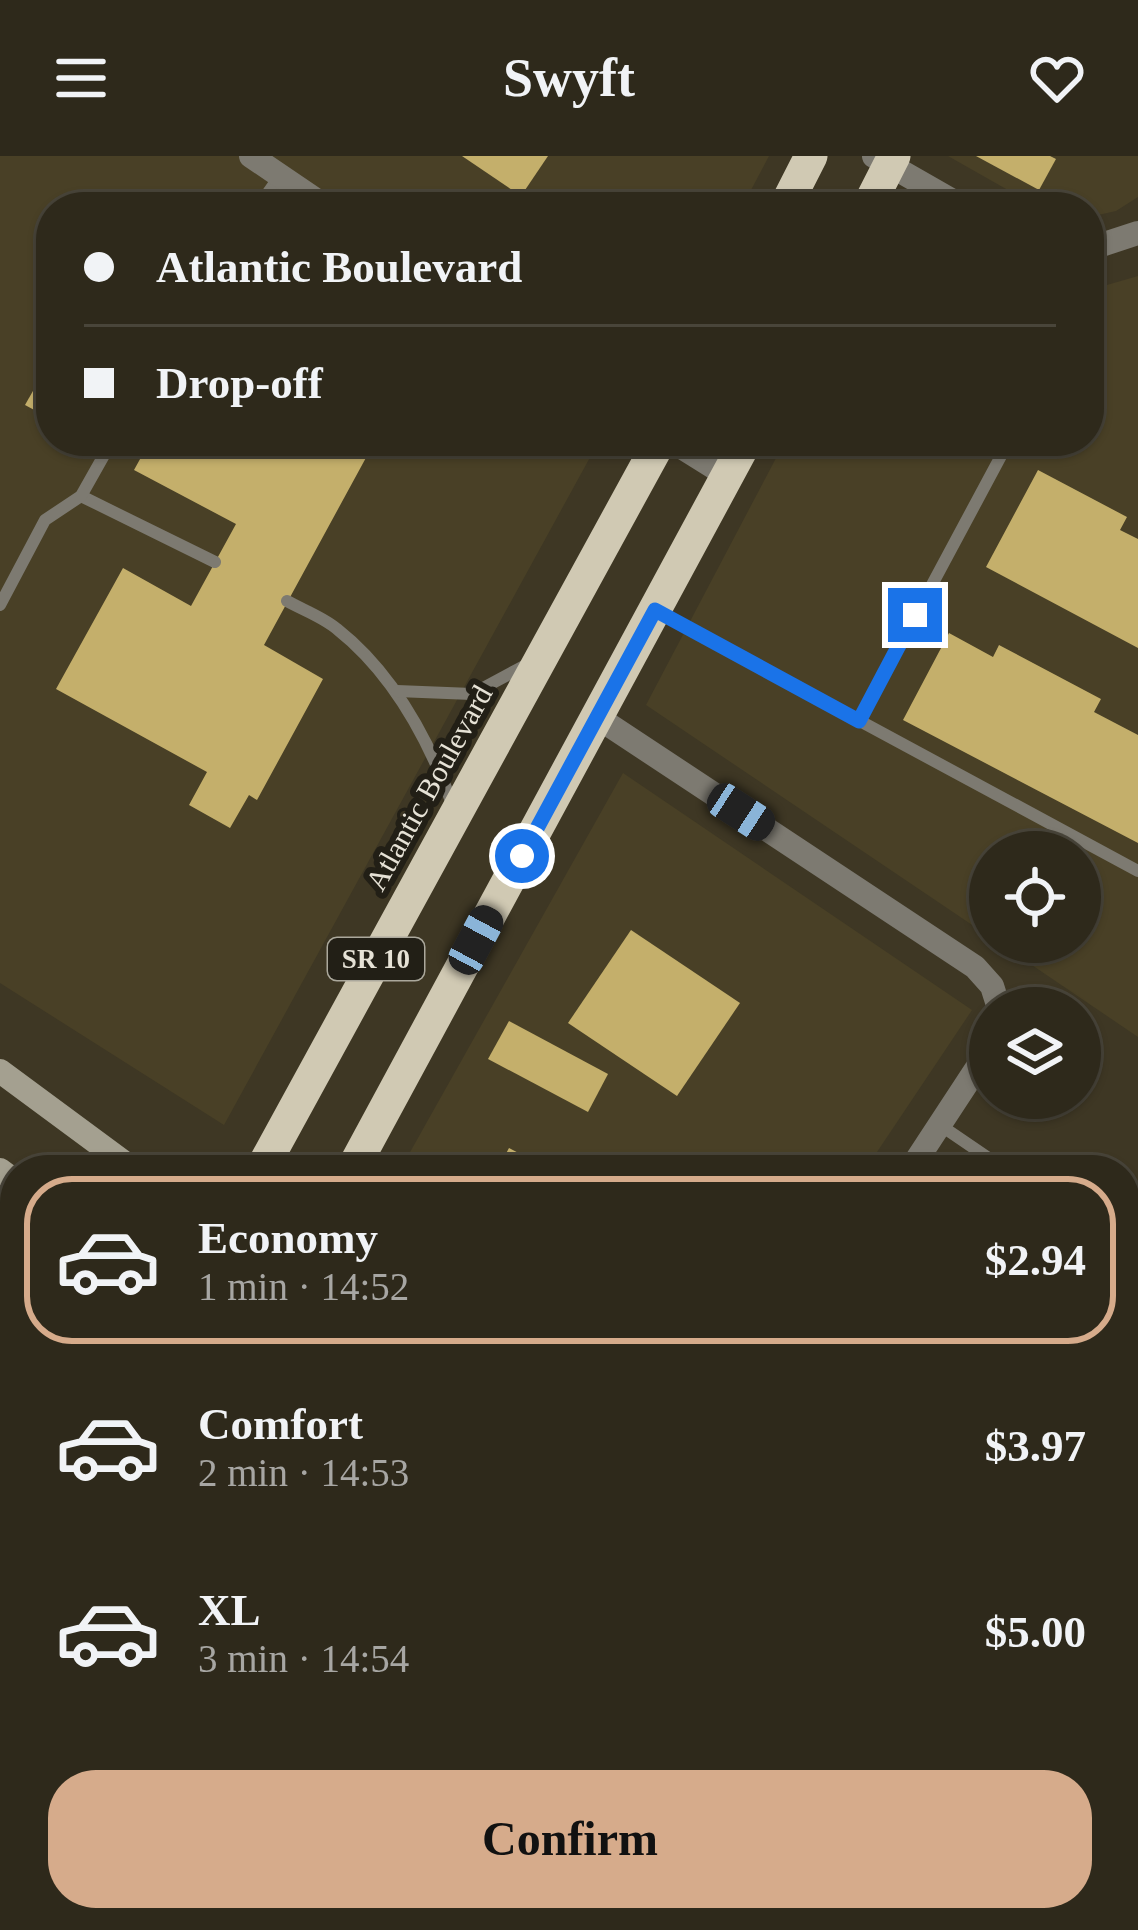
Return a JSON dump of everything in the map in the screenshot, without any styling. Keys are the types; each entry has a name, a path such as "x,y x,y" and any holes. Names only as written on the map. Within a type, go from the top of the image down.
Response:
{"highway":[{"path":"792,192 812,156"},
{"path":"874,192 886,159"},
{"name":"Atlantic Boulevard","path":"268,1155 652,456"},
{"name":"SR 10","path":"360,1155 738,456"}],"main road":[{"path":"0,1071 114,1155"}],"street":[{"path":"251,156 304,192"},
{"path":"886,159 939,192"},
{"path":"1104,244 1138,233"},
{"path":"696,456 728,476"},
{"path":"597,717 975,967 992,987"},
{"path":"920,1155 969,1080"}],"lane":[{"path":"269,192 280,176"},
{"path":"0,605 45,520 82,496 104,456"},
{"path":"859,721 1001,456"},
{"path":"82,496 215,562"},
{"path":"287,602 336,628 397,691 438,763 456,814"},
{"path":"655,610 1138,872"},
{"path":"397,691 472,694 543,656"},
{"path":"940,1125 984,1155"}],"shaded area":[{"path":"0,156 769,156 750,192 36,192 36,456 591,456 224,1125 0,983"},
{"path":"948,156 1138,156 1138,197 1116,211 1104,214 1104,192 1012,192"},
{"path":"1138,276 1138,1037 1101,1012 1101,987 1064,987 1029,963 1101,963 1101,831 969,831 969,923 646,705 777,456 1104,456 1104,285"},
{"path":"623,773 969,1008 875,1155 408,1155"}],"building":[{"path":"462,156 548,156 524,192 515,192"},
{"path":"976,156 1050,156 1056,159 1039,190"},
{"path":"36,386 36,411 25,405"},
{"path":"142,456 367,456 264,645 323,679 257,800 249,795 230,828 189,805 207,772 56,689 123,568 191,606 236,524 134,470"},
{"path":"1038,470 1127,517 1120,530 1138,539 1138,648 986,567"},
{"path":"949,633 993,657 999,645 1101,699 1094,712 1138,735 1138,843 903,720"},
{"path":"631,930 740,1003 677,1096 568,1023"},
{"path":"509,1021 608,1074 588,1112 488,1059"}],"route":[{"path":"522,856 655,610 859,721 915,615"}]}
